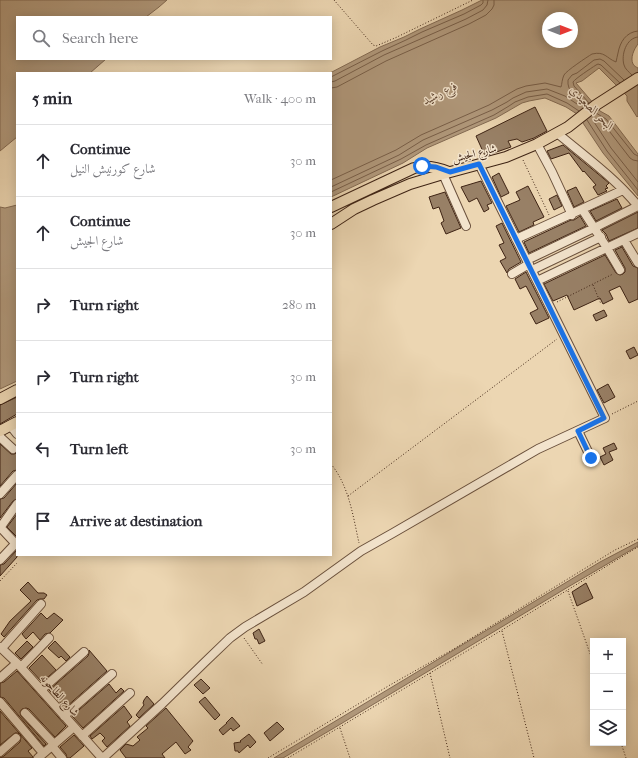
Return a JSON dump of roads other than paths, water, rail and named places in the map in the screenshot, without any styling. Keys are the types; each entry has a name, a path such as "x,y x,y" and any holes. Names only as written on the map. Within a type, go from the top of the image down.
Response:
{"main road":[{"name":"شارع الجيش","path":"332,223 354,209 391,191 446,173 493,161 537,144 578,120 596,105 638,78"},
{"path":"332,207 407,170 422,166 429,166 436,167 446,173"},
{"path":"0,399 16,391"},
{"path":"0,431 14,423"}],"street":[{"path":"512,274 594,228 638,206 611,178 557,133"},
{"path":"537,144 572,214"},
{"path":"102,758 239,631 304,592 361,551 538,449 604,418 564,334 479,164"},
{"path":"446,173 466,226"},
{"path":"516,239 623,190"},
{"path":"582,209 601,237 620,270"},
{"path":"537,281 638,233"},
{"path":"529,265 601,237"},
{"path":"624,240 638,263"},
{"path":"578,431 591,458"},
{"path":"0,437 13,449"},
{"path":"1,491 16,476"},
{"path":"0,560 16,543 0,527 16,505"},
{"path":"1,648 41,604"},
{"path":"0,678 19,665 48,638"},
{"name":"شارع الطاحونه","path":"1,648 19,665 102,758"},
{"path":"41,690 84,652"},
{"path":"64,716 112,674"},
{"path":"82,736 130,693"},
{"path":"0,702 41,756 74,727"},
{"path":"25,712 62,758"},
{"path":"0,752 16,738"}],"water":[{"path":"0,0 167,0 147,16 16,16 16,60 105,60 91,72 16,72 16,138 0,151"},
{"path":"482,0 638,0 638,44 632,56 632,62 633,65 638,68 638,116 637,117 627,101 627,96 599,68 582,81 576,83 600,111 609,116 638,154 638,196 603,153 577,114 566,107 545,98 522,103 496,118 427,148 403,163 332,197 332,72 380,47"},
{"path":"16,205 16,381 0,389 0,207 5,208"},
{"path":"638,542 638,546 334,728 283,758 274,758 600,562"}],"water label":[{"name":"فرع رشيد","path":"440,93"},
{"name":"البحر الصعيدي","path":"592,108"}]}
